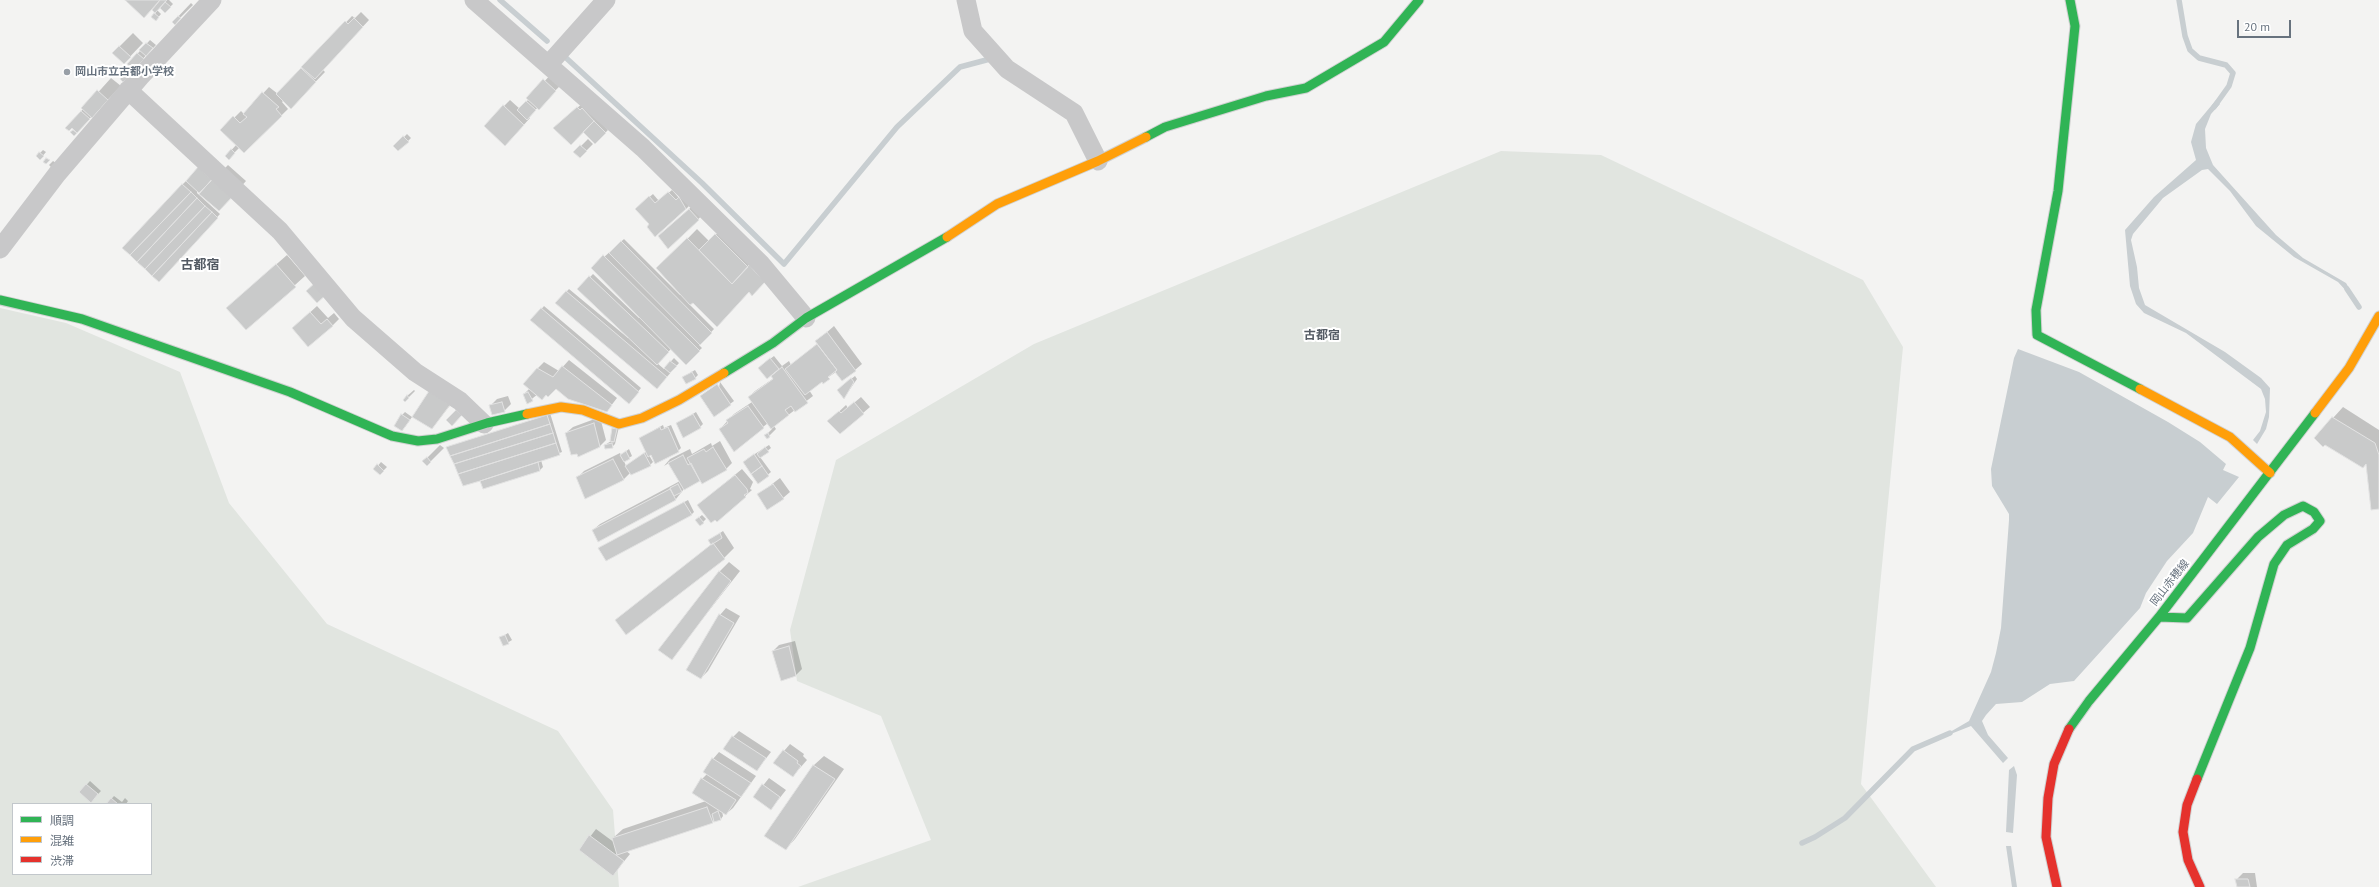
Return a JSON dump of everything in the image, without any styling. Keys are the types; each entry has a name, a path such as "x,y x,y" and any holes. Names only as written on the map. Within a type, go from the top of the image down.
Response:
{"street":[{"path":"0,249 57,174 128,90 212,0"},
{"path":"474,0 643,148 762,264 806,318"},
{"path":"548,65 606,0"},
{"path":"966,0 973,31 1007,69 1074,112 1098,161"},
{"path":"0,300 82,320 290,392 392,436 418,441 437,439 484,424 560,407 583,410 619,424 642,418 679,400 733,369 806,318 926,251 997,204 1098,161 1165,127 1266,96 1306,88 1384,42 1419,0"},
{"path":"2070,0 2075,26 2058,191 2036,310 2037,335 2230,437 2270,473"},
{"path":"128,90 280,232 353,318 415,372 460,402 484,424"},
{"name":"岡山赤穂線","path":"2057,887 2046,837 2048,798 2054,764 2067,732 2089,701 2159,617 2349,368 2379,316"},
{"path":"2159,617 2187,618 2258,537 2284,515 2303,506 2314,512 2320,522 2313,529 2287,545 2274,564 2250,648 2187,805 2183,832 2188,860 2200,887"}],"shaded area":[{"path":"2216,100 2220,104 2211,114 2205,129 2206,148 2213,165 2276,235 2303,258 2346,283 2352,293 2349,294 2338,282 2294,257 2256,226 2230,191 2208,169 2202,170 2163,198 2133,234 2131,240 2137,267 2139,288 2145,305 2225,352 2261,378 2270,388 2269,417 2266,429 2257,444 2253,440 2260,431 2266,412 2265,399 2261,389 2186,333 2144,313 2136,304 2130,286 2125,230 2154,197 2196,160 2191,142 2196,124"},
{"path":"1501,151 1601,155 1863,280 1903,347 1861,784 1936,887 798,887 931,840 881,716 797,681 790,630 836,460 1034,344"},
{"path":"0,308 66,323 180,372 229,503 327,624 558,731 613,810 619,887 0,887"},
{"path":"2018,349 2079,372 2168,422 2200,442 2226,464 2223,470 2239,477 2217,504 2208,497 2193,533 2167,561 2146,593 2140,608 2074,681 2050,684 2022,702 1996,704 1986,715 1982,721 1988,735 2008,758 2003,763 1971,726 1938,739 1969,721 1991,672 1996,653 2001,628 2009,514 1992,486 1991,469 2014,358"},
{"path":"2014,766 2017,775 2013,833 2006,832 2009,770"},
{"path":"2006,846 2011,846 2017,887 2012,887"}],"building":[{"path":"125,0 160,0 144,18"},
{"path":"160,0 167,0 155,13 152,10"},
{"path":"165,2 171,7 165,13 160,8"},
{"path":"154,13 159,17 156,21 151,17"},
{"path":"178,16 181,18 175,25 172,22"},
{"path":"354,18 363,27 315,79 301,67 345,21 348,24"},
{"path":"146,43 153,48 146,56 139,50"},
{"path":"119,46 131,57 124,64 112,53"},
{"path":"137,53 144,59 134,70 127,64"},
{"path":"301,68 316,82 291,109 276,94"},
{"path":"126,72 130,76 123,82 120,79"},
{"path":"543,79 556,91 539,110 526,98"},
{"path":"97,90 108,100 92,118 81,108"},
{"path":"262,92 279,107 276,109 282,116 244,153 220,130 233,116 240,123 247,117 243,114"},
{"path":"526,101 536,110 527,120 517,110"},
{"path":"503,105 524,125 505,146 484,126"},
{"path":"577,107 580,110 582,108 594,121 571,145 553,128"},
{"path":"81,111 90,119 77,133 72,128 69,131 65,128"},
{"path":"594,121 606,133 595,144 583,132"},
{"path":"73,130 77,133 74,136 70,132"},
{"path":"403,136 409,142 398,151 393,146"},
{"path":"580,145 587,151 580,158 573,152"},
{"path":"231,149 235,153 229,160 225,156"},
{"path":"39,152 44,156 40,160 36,156"},
{"path":"46,158 50,160 46,164 43,162"},
{"path":"198,167 212,180 199,193 186,181"},
{"path":"214,177 234,195 219,211 199,194"},
{"path":"182,184 191,192 130,255 122,248"},
{"path":"191,192 197,198 137,262 130,255"},
{"path":"668,192 676,200 679,197 686,209 655,237 647,227 649,224 635,209 649,196 655,203"},
{"path":"197,198 205,206 145,269 137,262"},
{"path":"205,206 212,212 152,276 145,269"},
{"path":"689,209 699,220 668,249 658,236"},
{"path":"212,212 218,218 159,282 152,276"},
{"path":"715,234 748,267 732,284 699,250"},
{"path":"687,238 732,284 749,265 765,282 752,296 749,292 717,327 693,303 690,305 656,268"},
{"path":"621,241 712,333 700,345 609,253"},
{"path":"603,255 700,351 686,365 591,268"},
{"path":"276,264 296,287 246,330 226,308"},
{"path":"589,276 669,352 657,365 577,289"},
{"path":"317,281 328,293 317,303 306,291"},
{"path":"566,291 667,377 657,389 555,303"},
{"path":"541,308 639,392 629,404 530,320"},
{"path":"310,312 321,324 327,319 333,326 308,347 292,328"},
{"path":"827,332 856,371 842,381 835,372 837,370 815,341"},
{"path":"817,344 837,370 828,377 830,379 823,384 822,382 805,395 785,369"},
{"path":"770,358 779,369 767,379 758,368"},
{"path":"670,361 677,366 670,373 664,368"},
{"path":"562,366 612,405 607,412 568,399 556,389 548,397 546,395 542,400 523,384 537,368 553,377"},
{"path":"782,367 808,403 795,412 791,406 785,410 789,415 771,429 748,397 773,379 771,376"},
{"path":"692,372 696,379 686,384 682,377"},
{"path":"851,378 854,382 844,399 837,390"},
{"path":"717,384 731,405 714,417 700,396"},
{"path":"429,391 450,405 432,429 412,417"},
{"path":"528,392 533,401 527,404 523,394"},
{"path":"407,395 409,398 405,402 403,400"},
{"path":"502,402 505,412 492,415 489,405"},
{"path":"854,402 864,414 840,434 827,421 839,411 841,413"},
{"path":"748,406 764,428 734,452 719,429 728,423 726,420"},
{"path":"456,410 462,415 452,426 446,420"},
{"path":"401,414 410,420 402,431 394,426"},
{"path":"693,414 701,428 683,438 676,423"},
{"path":"547,415 550,424 450,456 446,447"},
{"path":"2332,417 2375,443 2379,455 2379,509 2371,510 2366,464 2363,468 2325,445 2323,447 2314,438"},
{"path":"594,423 600,447 578,457 577,454 571,455 565,433"},
{"path":"550,424 553,433 454,464 450,456"},
{"path":"660,427 661,430 668,427 679,452 655,464 651,455 648,457 639,438"},
{"path":"612,428 617,429 614,442 610,441"},
{"path":"553,433 556,443 458,474 454,464"},
{"path":"768,433 770,437 767,439 764,435"},
{"path":"556,443 560,455 480,481 463,486 458,474"},
{"path":"612,443 613,448 605,449 604,445"},
{"path":"713,447 727,470 702,484 687,458 704,449 706,452"},
{"path":"765,447 769,452 760,458 757,454"},
{"path":"626,451 630,459 624,462 620,455"},
{"path":"644,453 651,466 631,475 625,466"},
{"path":"754,454 762,466 751,474 743,462"},
{"path":"683,455 688,465 691,463 700,481 684,490 668,463"},
{"path":"427,457 431,462 427,466 422,461"},
{"path":"613,459 624,480 585,499 576,477"},
{"path":"538,462 540,471 483,489 480,481"},
{"path":"377,464 384,471 380,475 373,469"},
{"path":"762,466 769,476 758,484 751,474"},
{"path":"735,475 747,489 748,493 744,495 746,497 717,522 715,520 711,523 697,505"},
{"path":"678,484 682,492 674,496 670,488"},
{"path":"773,484 784,499 767,510 757,494"},
{"path":"670,489 676,500 598,542 592,530"},
{"path":"684,502 692,515 606,561 598,548"},
{"path":"699,517 704,523 700,526 695,520"},
{"path":"720,533 722,538 711,545 708,540"},
{"path":"713,543 725,559 626,635 615,620"},
{"path":"719,571 731,581 672,660 658,650"},
{"path":"719,614 734,623 701,679 686,670"},
{"path":"505,635 509,644 503,646 499,637"},
{"path":"789,646 796,676 781,681 772,651"},
{"path":"732,736 766,758 757,771 723,749"},
{"path":"783,750 798,761 797,763 801,766 793,777 773,763"},
{"path":"712,758 751,783 741,797 703,772"},
{"path":"813,765 835,779 786,850 764,836"},
{"path":"701,778 736,800 726,815 692,793"},
{"path":"86,784 98,794 91,803 79,792"},
{"path":"762,784 780,797 771,810 753,797"},
{"path":"111,798 117,803 107,803"},
{"path":"707,807 713,823 617,855 612,838"},
{"path":"718,811 721,820 714,822 712,814"},
{"path":"589,835 624,861 613,876 579,850"},
{"path":"2235,879 2248,879 2250,887 2237,887"}],"waterway":[{"path":"500,0 547,41"},
{"path":"2179,0 2185,36 2190,50 2199,58 2226,65 2233,73 2229,86 2214,107"},
{"path":"564,56 702,183 784,264 897,127 960,67 990,59"},
{"path":"2347,289 2359,307"},
{"path":"1802,843 1815,837 1845,818 1913,749 1950,733"}],"traffic: fast":[{"path":"1146,137 1165,127 1266,96 1306,88 1384,42 1419,0"},
{"path":"2070,0 2075,26 2058,191 2036,310 2037,335 2140,389"},
{"path":"724,373 773,343 806,318 947,237"},
{"path":"0,300 82,319 290,392 392,436 418,441 437,439 487,423 527,414"},
{"path":"2069,729 2089,701 2159,617 2315,413"},
{"path":"2159,617 2187,618 2258,537 2284,515 2303,506 2314,512 2320,521 2313,529 2287,545 2274,564 2250,648 2197,779"}],"traffic: slow":[{"path":"947,237 997,204 1098,161 1146,137"},
{"path":"2315,413 2349,368 2379,316"},
{"path":"527,414 561,407 583,410 619,424 642,418 679,400 724,373"},
{"path":"2140,389 2230,437 2270,473"}],"traffic: jam":[{"path":"2057,887 2046,837 2048,798 2054,764 2069,729"},
{"path":"2197,779 2187,805 2183,832 2188,860 2200,887"}],"place":[{"name":"岡山市立古都小学校","path":"67,72"}],"district":[{"name":"古都宿","path":"200,265"},
{"name":"古都宿","path":"1322,336"}]}
